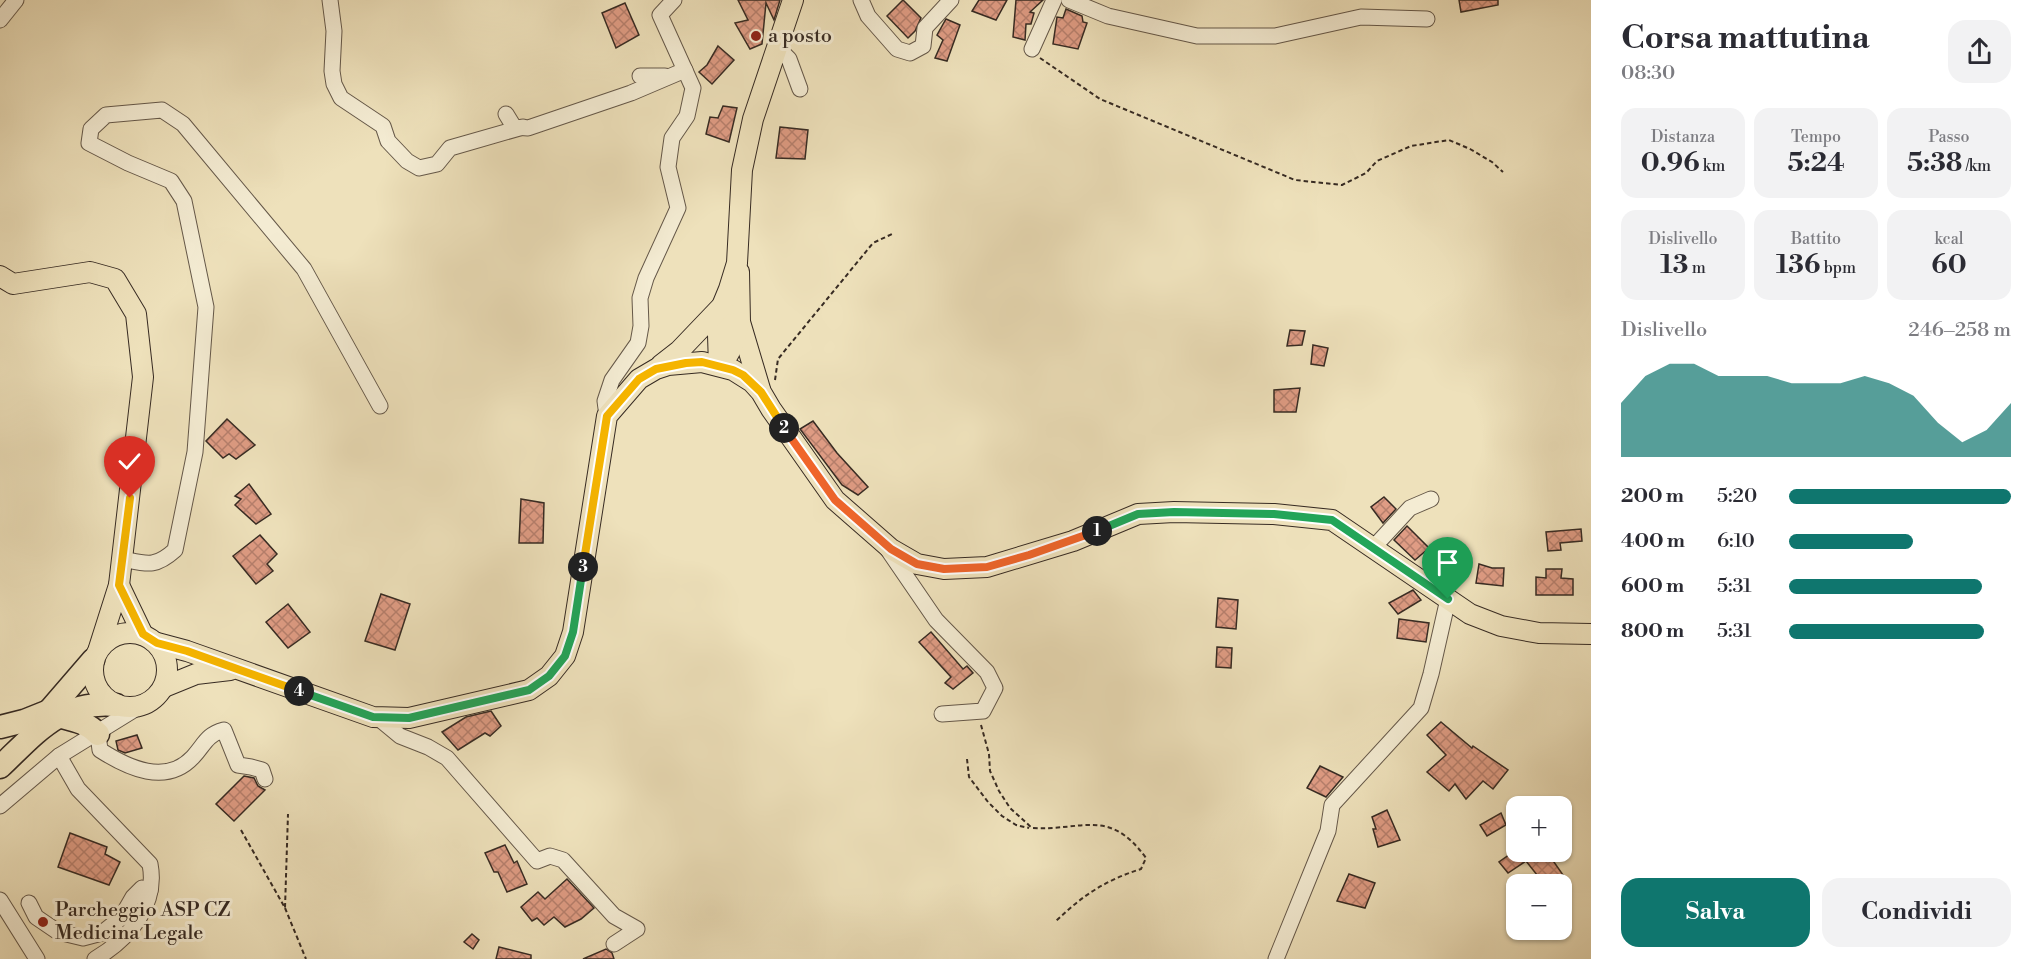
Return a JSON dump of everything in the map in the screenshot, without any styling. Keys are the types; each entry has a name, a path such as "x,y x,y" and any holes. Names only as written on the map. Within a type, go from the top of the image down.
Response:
{"highway":[{"path":"0,767 49,718 96,654"},
{"path":"0,727 49,718 82,706 116,705"},
{"path":"49,718 76,720 91,727 98,734"}],"main road":[{"path":"719,366 734,344 740,322 740,279 737,263 742,170 753,119 793,0"},
{"path":"719,366 718,335 722,306 737,263"},
{"path":"0,276 13,284 90,272 115,279 136,314 143,377 123,559 119,585 96,654 92,674 96,686 106,699 116,705 130,708 140,706 158,696 164,687 167,664 164,653 150,639 119,585"},
{"path":"96,654 107,640 119,634 131,632 377,717 409,718 529,690 549,676 565,656 573,632 607,416 639,379 679,351 722,306"},
{"path":"740,322 761,392 835,500 882,542 917,564 944,569 987,567 1073,540 1138,514 1174,512 1274,514 1332,520 1470,614 1501,626 1539,633 1591,634"},
{"path":"656,369 702,362 743,375 761,392"},
{"path":"164,687 196,674 237,670"}],"street":[{"path":"0,20 16,0"},
{"path":"330,0 334,31 332,71 334,84 341,98 383,126 388,141 407,161 419,168 436,164 450,148 523,127"},
{"path":"607,416 605,401 612,380 639,343 640,298 646,278 678,208 668,167 672,138 687,116 693,88 678,73 655,0"},
{"path":"660,15 674,0"},
{"path":"861,0 868,16 897,49 910,53 924,46 925,28 951,0"},
{"path":"1032,49 1054,0"},
{"path":"1069,0 1108,16 1197,36 1275,36 1361,16 1426,20"},
{"path":"777,47 789,59 800,89"},
{"path":"506,114 514,127 528,128 588,108 678,73"},
{"path":"640,76 678,73"},
{"path":"123,559 151,564 164,560 175,550 195,452 206,307 184,201 171,182 89,142 91,129 106,115 162,110 183,124 304,269 380,406"},
{"path":"1374,547 1410,508 1431,499"},
{"path":"882,542 936,620 987,672 995,688 983,711 942,714"},
{"path":"1276,959 1328,831 1332,805 1421,708 1448,599"},
{"path":"0,807 59,756 140,706"},
{"path":"377,717 400,736 428,747 447,758 537,861 550,856 563,860 614,916 637,929 614,944"},
{"path":"98,734 100,750 122,764 164,773 179,769 213,734 225,730 238,765 262,770 265,779"},
{"path":"59,756 78,789 150,864 153,878 143,912 123,939 95,959"},
{"path":"29,903 36,916 58,932 83,938 102,933 121,918 133,897 142,888 150,891"},
{"path":"0,900 37,959"}],"path":[{"path":"1032,49 1100,99 1273,173 1295,180 1342,185 1366,173 1377,161 1411,146 1449,140 1492,162 1503,172"},
{"path":"771,409 778,359 873,243 892,234"},
{"path":"976,711 980,719 990,771 999,791 1010,808 1032,828"},
{"path":"967,759 969,777 988,802 1002,816 1016,825 1032,828 1055,828 1090,823 1105,825 1124,835 1139,848 1146,858 1141,869 1105,882 1071,906 1056,921"},
{"path":"285,908 288,814"},
{"path":"241,830 285,908 306,959"}],"building":[{"path":"738,0 780,0 774,20 766,3 762,44 750,49 735,23 748,20"},
{"path":"903,0 921,18 915,31 908,38 887,16"},
{"path":"979,0 1007,0 996,20 972,11"},
{"path":"1016,0 1043,0 1030,12 1034,13 1031,24 1026,24 1025,40 1013,37"},
{"path":"1459,0 1498,0 1498,5 1461,12"},
{"path":"625,3 639,35 616,48 602,13"},
{"path":"1066,9 1082,16 1083,22 1087,23 1078,49 1053,44 1057,17 1063,18"},
{"path":"946,19 960,25 947,61 935,58 943,40 937,35"},
{"path":"718,46 734,60 712,84 699,72 707,65"},
{"path":"723,106 737,108 729,142 706,134 710,117 718,118"},
{"path":"780,127 808,130 805,159 776,158"},
{"path":"1290,330 1305,331 1302,345 1287,346"},
{"path":"1313,345 1328,348 1324,366 1311,364"},
{"path":"1300,388 1296,412 1274,412 1274,390"},
{"path":"227,419 255,445 236,459 229,454 223,458 206,441"},
{"path":"813,421 837,453 868,487 858,495 842,485 800,429"},
{"path":"249,484 271,514 256,524 235,505 241,499 235,496"},
{"path":"1384,497 1396,509 1383,523 1371,507"},
{"path":"521,499 544,503 543,543 519,543"},
{"path":"1407,526 1429,548 1415,560 1394,540"},
{"path":"1581,529 1582,541 1560,543 1561,550 1548,551 1546,532"},
{"path":"260,535 277,554 267,564 273,571 256,584 233,556"},
{"path":"1479,564 1492,568 1504,568 1503,586 1476,583"},
{"path":"1546,569 1562,569 1561,578 1573,579 1573,595 1536,595 1536,577 1546,578"},
{"path":"1413,590 1421,600 1398,614 1389,603"},
{"path":"381,594 410,604 395,650 365,641"},
{"path":"1218,598 1238,600 1236,629 1216,627"},
{"path":"288,604 310,632 288,648 266,622"},
{"path":"1399,619 1429,623 1426,642 1397,638"},
{"path":"931,632 963,669 967,666 973,673 953,689 945,683 951,677 919,642"},
{"path":"1217,647 1232,648 1231,668 1216,667"},
{"path":"491,711 501,726 490,736 485,733 458,750 442,732 466,717"},
{"path":"1441,722 1472,748 1473,746 1508,770 1493,789 1483,781 1466,799 1455,784 1449,791 1427,772 1446,755 1427,735"},
{"path":"137,735 142,748 125,753 118,750 116,741"},
{"path":"1320,766 1343,777 1326,797 1307,788"},
{"path":"244,776 254,778 258,786 265,790 234,821 216,804"},
{"path":"1387,810 1400,840 1378,847 1372,817"},
{"path":"1501,813 1506,825 1487,836 1480,825"},
{"path":"70,833 107,847 105,854 120,862 109,885 58,867"},
{"path":"505,845 514,863 517,861 527,884 507,892 498,872 494,872 485,853"},
{"path":"1506,857 1506,862 1524,862 1508,873 1499,862"},
{"path":"1527,862 1554,862 1562,874 1536,874"},
{"path":"1349,874 1375,883 1365,908 1337,901"},
{"path":"567,879 594,908 581,919 565,927 554,917 544,925 537,918 532,921 521,907 538,892 545,899"},
{"path":"472,934 479,940 473,949 464,942"},
{"path":"499,947 531,955 531,959 496,959"},
{"path":"606,949 612,953 614,959 583,959"}],"place":[{"name":"a posto","path":"756,36"},
{"name":"Parcheggio ASP CZ Medicina Legale","path":"43,922"}],"route":[{"path":"130,498 119,585 143,634 157,643 187,651 373,717 409,718 529,690 549,676 565,656 573,632 607,416 639,379 656,369 686,363 702,362 733,370 752,382 835,500 891,549 917,564 944,569 987,567 1073,540 1138,514 1174,512 1274,514 1332,520 1448,599"}]}
